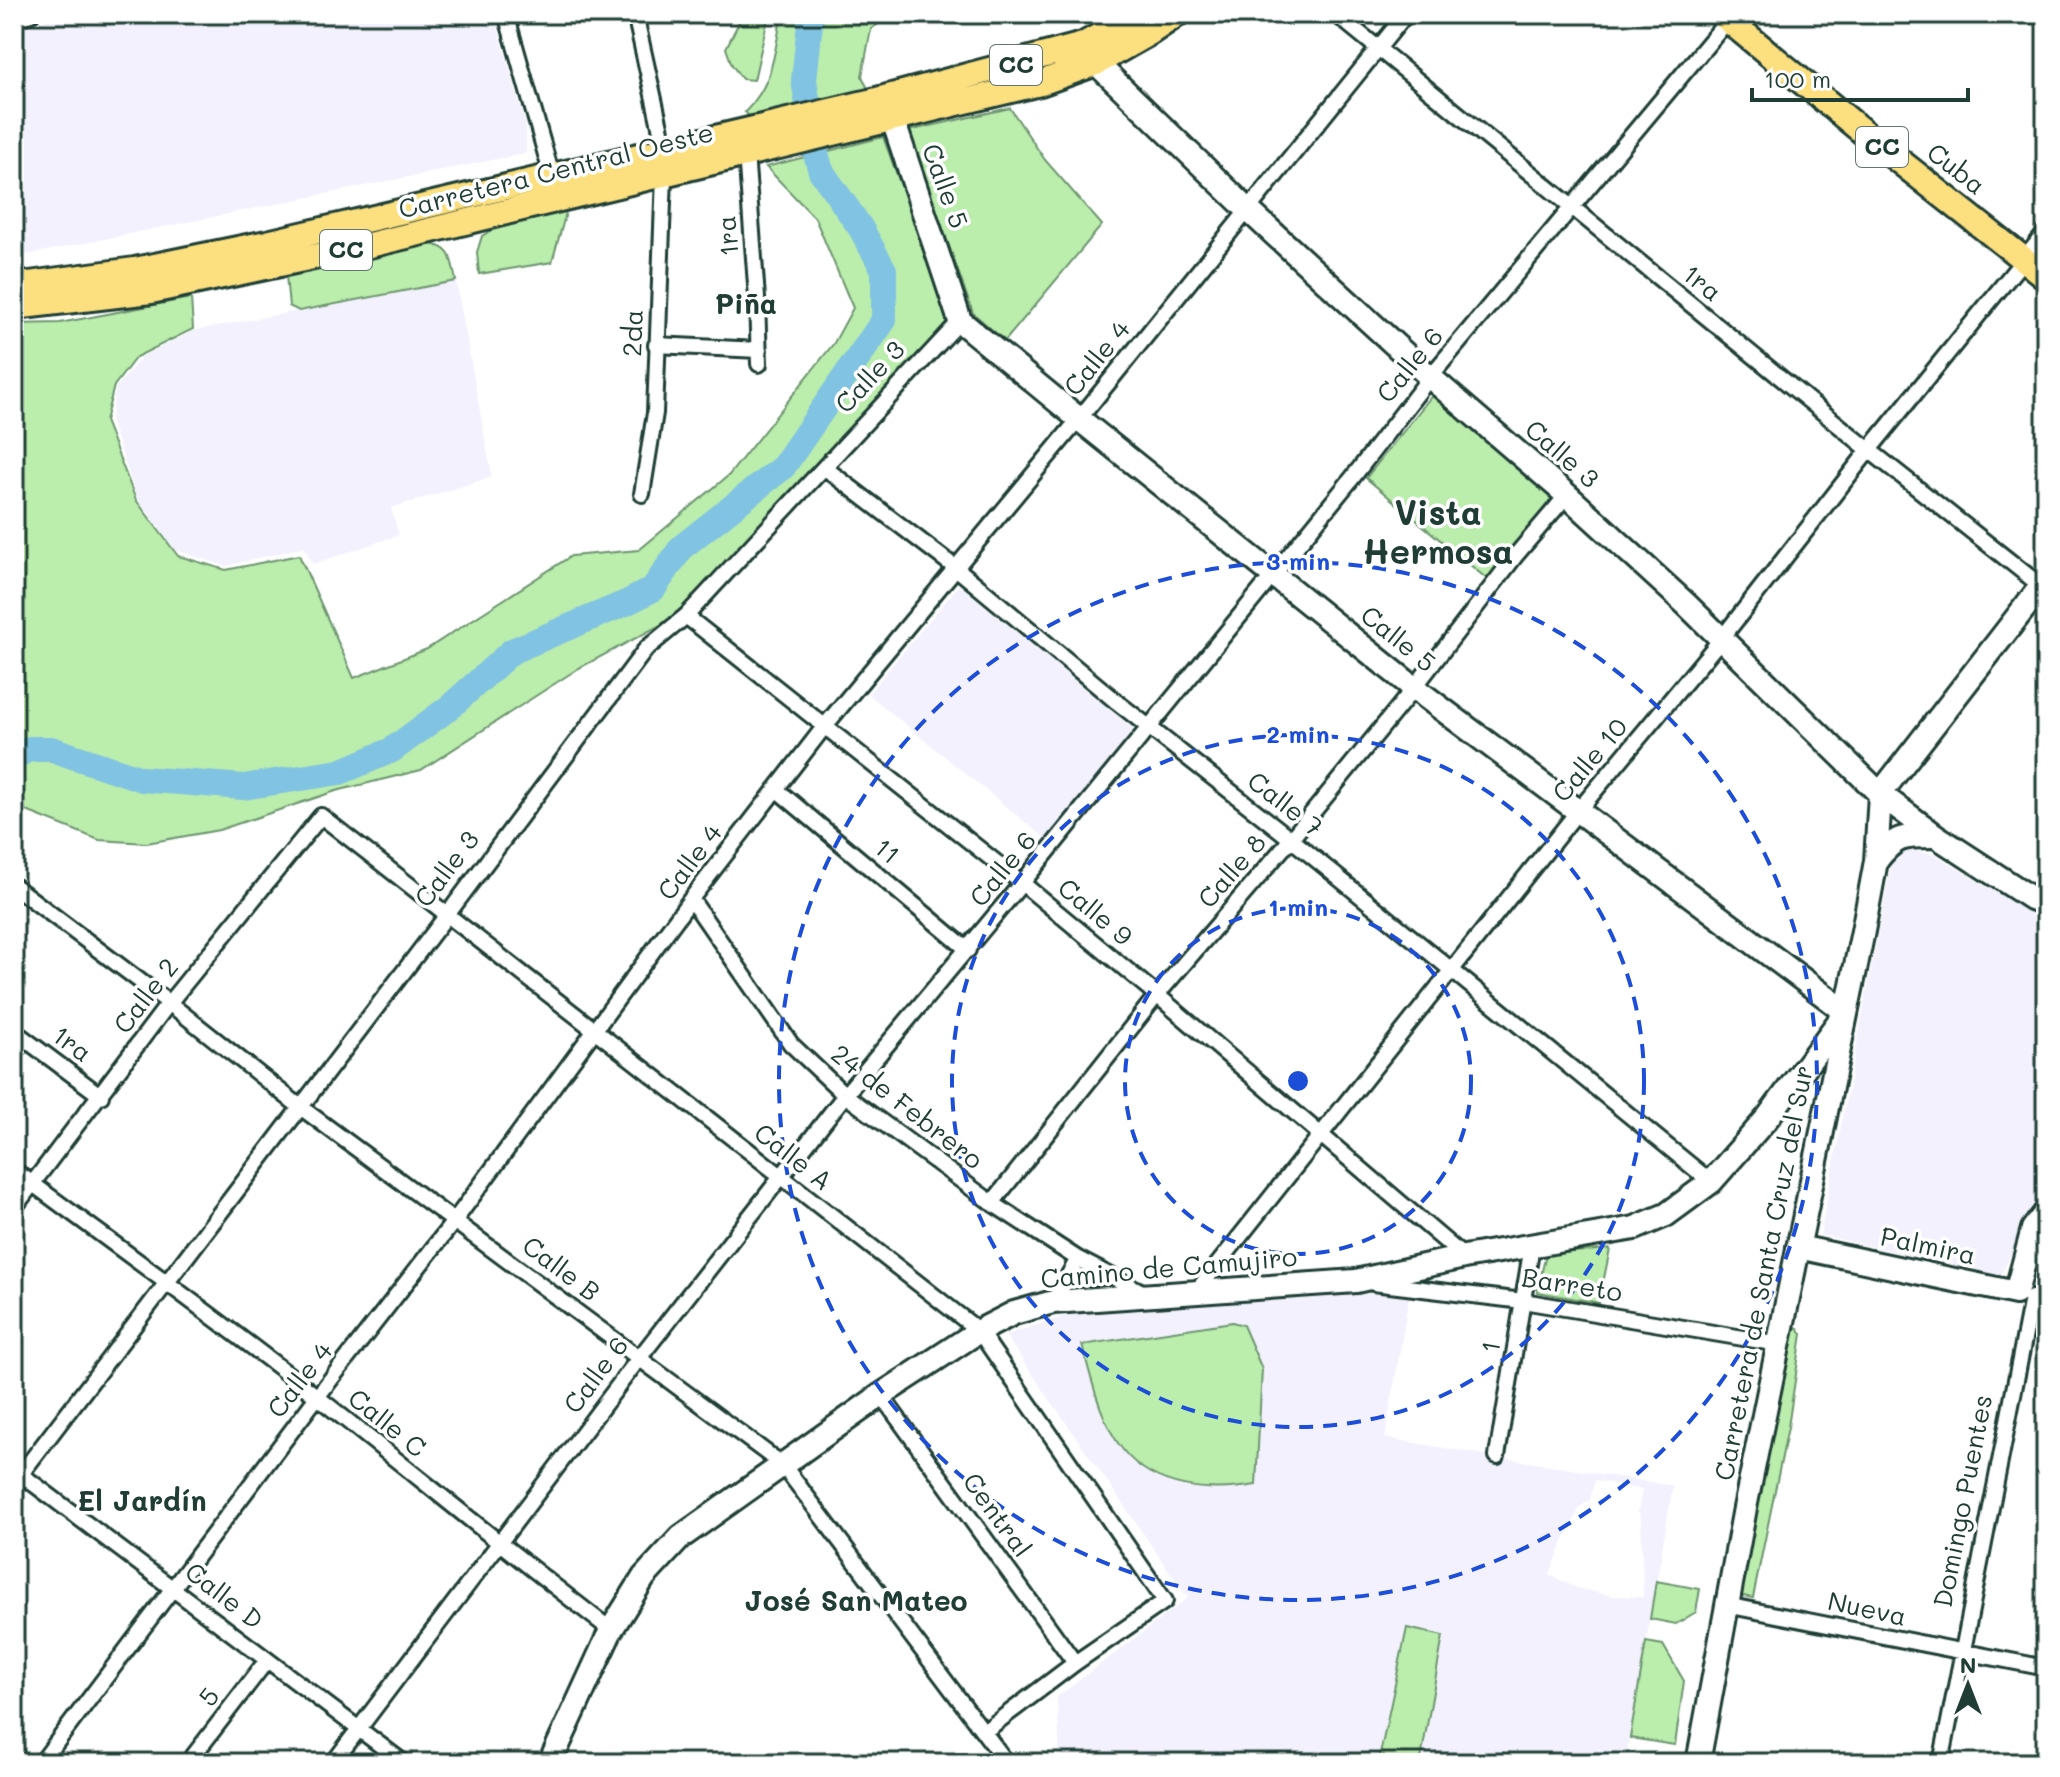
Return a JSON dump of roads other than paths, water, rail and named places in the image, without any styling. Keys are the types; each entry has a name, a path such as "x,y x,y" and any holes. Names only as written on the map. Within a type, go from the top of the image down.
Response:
{"main road":[{"name":"Carretera Central Oeste","path":"17,293 135,270 269,255 664,160 750,144 880,110 1083,45 1139,14"},
{"name":"CC","path":"880,110 1040,83 1096,63 1177,14"},
{"name":"Cuba","path":"1728,16 1869,137 2046,277"},
{"name":"Calle 3","path":"1096,63 1247,209 1722,638 1880,794 1936,836 2021,892 2046,903"},
{"name":"Calle 5","path":"880,110 960,321 1414,688 1846,1012"},
{"path":"1880,794 2044,583"},
{"name":"Carretera de Santa Cruz del Sur","path":"1698,1763 1726,1605 1876,861 1880,794"},
{"path":"1876,861 1891,841 1908,836 1936,836"},
{"name":"Camino de Camujiro","path":"550,1763 611,1630 644,1577 681,1537 881,1395 979,1331 1014,1313 1053,1302 1356,1281 1464,1257 1635,1228 1666,1215 1711,1182 1768,1117 1846,1012"},
{"name":"Domingo Puentes","path":"2031,1297 2033,1229 2046,1212"},
{"name":"Palmira","path":"1798,1247 2031,1297"}],"street":[{"path":"14,19 31,14"},
{"path":"506,14 556,188"},
{"path":"635,14 664,160"},
{"name":"1ra","path":"1336,14 1869,450 2044,583"},
{"name":"Calle 4","path":"41,1763 317,1397 455,1220 691,899 824,727 1079,419 1406,14"},
{"name":"Calle 6","path":"333,1763 640,1357 845,1095 968,950 1430,377 1573,209 1728,16"},
{"name":"1ra","path":"656,345 759,357 750,144"},
{"name":"2da","path":"642,494 655,413 664,160"},
{"name":"Calle 10","path":"1195,1293 1578,811 1722,638 2046,232"},
{"name":"Calle 3","path":"16,1475 168,1283 646,649 686,616 960,321"},
{"name":"Calle 7","path":"825,468 956,568 1711,1182"},
{"name":"Calle 8","path":"992,1203 1157,995 1291,839 1567,495"},
{"name":"Calle 9","path":"686,616 1022,883 1464,1257"},
{"name":"11","path":"776,789 968,950"},
{"name":"Calle A","path":"321,816 979,1331 1165,1601 1075,1663"},
{"name":"Calle 2","path":"14,1208 169,1003 321,816"},
{"name":"Calle B","path":"14,886 299,1106 783,1465 1007,1763"},
{"name":"24 de Febrero","path":"691,899 791,1044 845,1095 992,1203 1078,1259 1147,1294"},
{"name":"1ra","path":"14,1031 101,1096"},
{"name":"Calle C","path":"14,1170 317,1397 611,1630"},
{"name":"1","path":"1497,1456 1532,1246"},
{"path":"1053,1302 1078,1259"},
{"name":"Barreto","path":"1356,1281 1523,1301 1779,1344"},
{"name":"Domingo Puentes","path":"1941,1763 2031,1297"},
{"name":"Central","path":"881,1395 1075,1663"},
{"name":"Calle D","path":"16,1475 173,1587 404,1763"},
{"name":"Nueva","path":"1726,1605 2046,1668"},
{"name":"5","path":"188,1763 267,1660"},
{"path":"985,1731 1075,1663"},
{"path":"14,1758 21,1763"}],"waterway":[{"path":"14,757 29,749 51,749 142,779 243,787 340,772 392,750 450,707 512,651 653,589 682,547 783,467 884,320 884,270 860,227 821,171 816,154 804,80 811,14"}],"district":[{"name":"Piña","path":"746,304"},
{"name":"Vista Hermosa","path":"1438,532"},
{"name":"El Jardín","path":"142,1501"},
{"name":"José San Mateo","path":"856,1601"}]}
